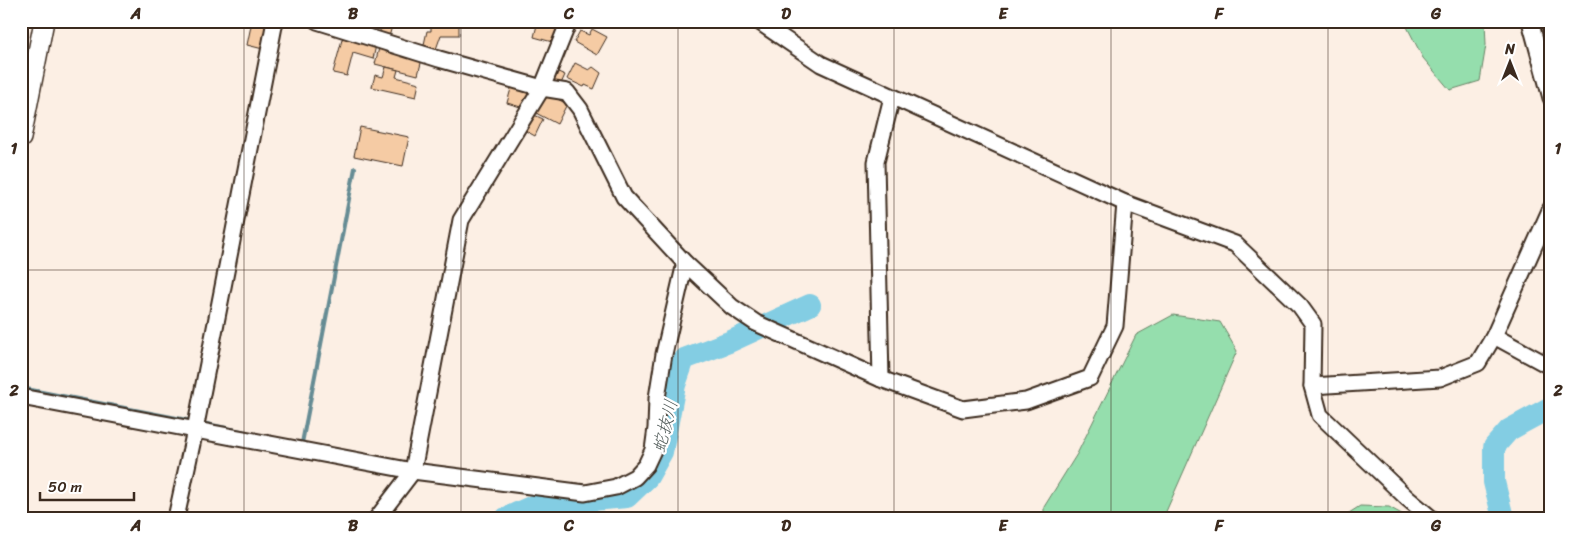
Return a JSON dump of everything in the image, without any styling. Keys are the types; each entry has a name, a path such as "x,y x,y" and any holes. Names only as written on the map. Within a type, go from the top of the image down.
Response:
{"main road":[{"path":"21,138 44,21"}],"street":[{"path":"176,518 196,430 275,21"},
{"path":"317,21 439,59 542,88 567,92 580,109 624,197 685,263 732,307 756,323 881,379 963,409 1026,401 1090,378 1115,326 1125,203"},
{"path":"377,518 413,471 461,220 542,88 569,21"},
{"path":"758,21 821,64 1125,203 1234,244 1300,306 1313,324 1312,386 1320,414 1407,498 1431,518"},
{"path":"1530,21 1551,98"},
{"path":"881,379 876,162 892,97"},
{"path":"1312,386 1440,378 1478,363 1494,336 1551,208"},
{"path":"21,397 413,471 585,493 616,487 635,477 646,465 653,450 657,398 664,354 685,263"},
{"path":"1494,336 1551,367"}],"green space":[{"path":"1404,21 1485,21 1486,45 1480,81 1450,90 1423,58"},
{"path":"1173,315 1220,322 1237,351 1164,516 1166,518 1044,518 1044,507 1077,454 1136,335"},
{"path":"1360,506 1389,507 1409,518 1341,518"}],"building":[{"path":"252,21 269,21 263,49 247,45"},
{"path":"360,21 374,21 372,30 359,26"},
{"path":"431,21 459,21 459,35 441,35 435,52 423,49 427,31 431,31"},
{"path":"538,21 561,26 556,43 534,37"},
{"path":"382,24 392,26 389,37 379,34"},
{"path":"592,29 607,37 597,55 574,42 580,31 589,35"},
{"path":"343,36 376,45 373,59 353,53 347,76 333,73"},
{"path":"379,48 422,59 418,75 375,64"},
{"path":"575,63 589,70 593,67 601,73 594,89 585,85 584,87 567,79"},
{"path":"386,67 398,70 396,77 419,83 416,97 372,87 375,75 383,77"},
{"path":"556,71 565,75 559,88 550,83"},
{"path":"512,85 529,90 524,108 507,103"},
{"path":"544,92 567,104 557,124 534,112"},
{"path":"532,114 543,119 535,136 524,130"},
{"path":"360,127 409,137 403,166 354,156"}],"waterway":[{"path":"299,442 302,443 355,168"},
{"name":"蛇抜川","path":"506,518 535,505 627,497 648,477 662,452 675,385 684,359 729,342 810,305"},
{"path":"21,388 187,420"},
{"path":"1503,518 1494,482 1494,447 1509,430 1551,407"},
{"path":"207,424 246,432"}]}
